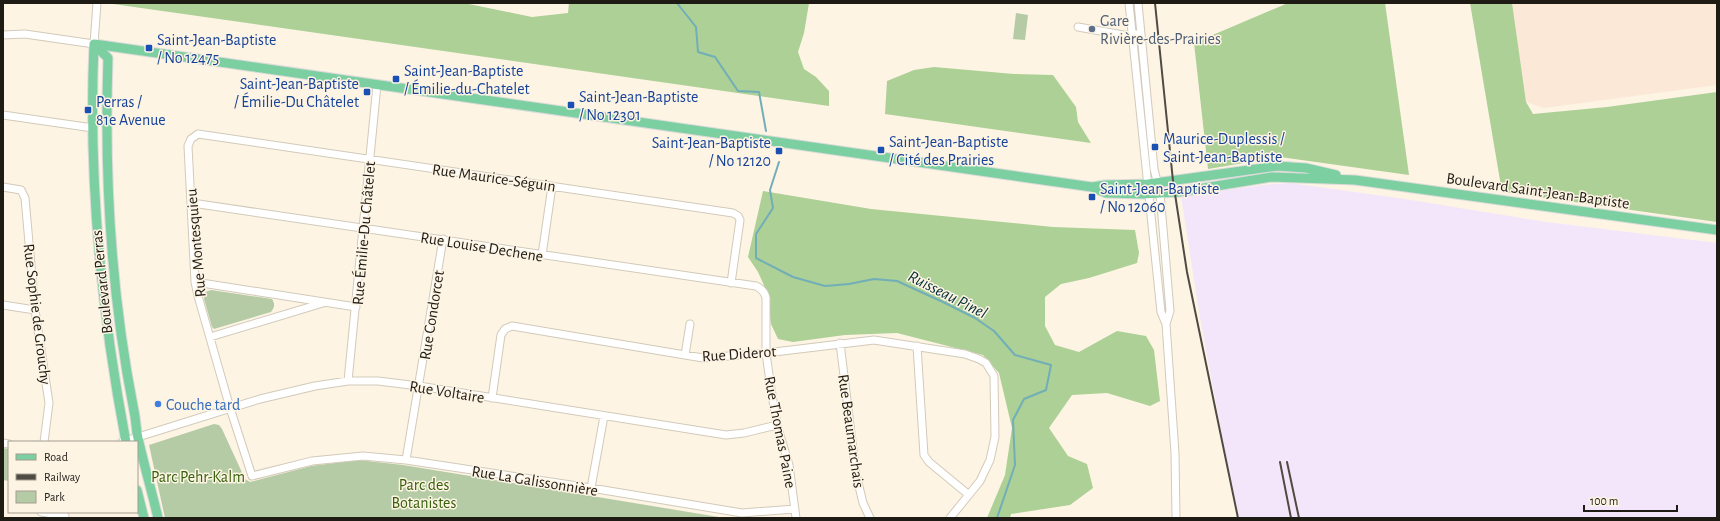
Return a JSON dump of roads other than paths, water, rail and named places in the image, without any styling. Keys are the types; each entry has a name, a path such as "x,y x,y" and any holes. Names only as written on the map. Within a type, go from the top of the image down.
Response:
{"main road":[{"name":"Boulevard Saint-Jean-Baptiste","path":"94,44 1092,187 1106,194 1149,189 1160,193 1179,192 1272,177 1355,180 1717,230"},
{"name":"Boulevard Perras","path":"94,44 93,128 99,260 109,344 124,441"},
{"name":"Boulevard Perras","path":"94,44 108,58 106,128 111,232 122,340 138,436 158,518"},
{"name":"Boulevard Saint-Jean-Baptiste","path":"1149,189 1158,182 1278,166 1306,168 1355,180"},
{"path":"138,494 144,518"}],"street":[{"name":"Boulevard Perras","path":"94,44 96,3"},
{"path":"1129,3 1149,189 1160,312 1166,324"},
{"path":"1138,3 1154,169 1160,193 1170,311 1166,324 1176,453 1176,518"},
{"path":"1078,26 1123,35 1141,34"},
{"name":"Boulevard Saint-Jean-Baptiste","path":"3,35 25,34 94,44"},
{"name":"Rue Émilie-Du Châtelet","path":"348,381 377,85"},
{"path":"3,115 93,128"},
{"name":"Rue Maurice-Séguin","path":"188,146 191,139 198,134 733,213 738,216 740,220 731,283"},
{"name":"Rue Montesquieu","path":"188,146 195,282 230,408 252,476"},
{"path":"542,255 552,186"},
{"name":"Rue Sophie de Grouchy","path":"3,187 17,189 23,193 25,198 35,310 49,403 44,441"},
{"name":"Rue Louise Dechene","path":"192,203 756,286 764,291 766,298"},
{"name":"Rue Condorcet","path":"406,460 443,240"},
{"path":"195,282 356,307"},
{"name":"Rue Thomas Paine","path":"766,298 766,353 777,425 789,465 796,518"},
{"path":"210,337 324,303"},
{"path":"3,305 35,310"},
{"path":"685,355 690,324"},
{"name":"Rue Diderot","path":"492,398 501,335 508,327 702,358 766,353 874,340 965,354 979,359 991,369 996,384 995,437 988,464 980,481 969,495"},
{"name":"Rue Beaumarchais","path":"840,343 856,474 863,503 870,518"},
{"path":"917,346 924,454 929,462 969,495 950,518"},
{"name":"Rue Voltaire","path":"126,441 138,436 230,408 288,392 348,381 378,381 419,386 726,435 744,433 777,425"},
{"path":"591,488 604,416"},
{"name":"Rue La Galissonnière","path":"252,476 312,461 364,456 406,460 742,513 795,509"},
{"path":"49,513 65,515"}],"waterway":[{"name":"Ruisseau Pinel","path":"677,3 696,27 698,52 715,57 738,91 759,92 766,131"},
{"name":"Ruisseau Pinel","path":"779,162 770,190 773,208 756,234 756,258 793,277 825,286 849,284 874,279 897,281 975,318 994,331 1015,355 1051,365 1046,390 1024,399 1013,420 1015,465 997,518"}],"railway":[{"path":"1155,3 1173,181 1187,272 1238,518"},
{"path":"1280,462 1291,518"},
{"path":"1287,462 1299,518"}],"place":[{"name":"Gare Rivière-des-Prairies","path":"1092,29"},
{"name":"Saint-Jean-Baptiste / No 12475","path":"149,48"},
{"name":"Saint-Jean-Baptiste / Émilie-du-Chatelet","path":"396,79"},
{"name":"Saint-Jean-Baptiste / Émilie-Du Châtelet","path":"367,92"},
{"name":"Saint-Jean-Baptiste / No 12301","path":"571,105"},
{"name":"Perras / 81e Avenue","path":"88,110"},
{"name":"Maurice-Duplessis / Saint-Jean-Baptiste","path":"1155,147"},
{"name":"Saint-Jean-Baptiste / Cité des Prairies","path":"881,150"},
{"name":"Saint-Jean-Baptiste / No 12120","path":"779,151"},
{"name":"Saint-Jean-Baptiste / No 12060","path":"1092,197"},
{"name":"Couche tard","path":"158,404"}],"park label":[{"name":"Parc Pehr-Kalm","path":"198,476"},
{"name":"Parc des Botanistes","path":"424,493"}]}
